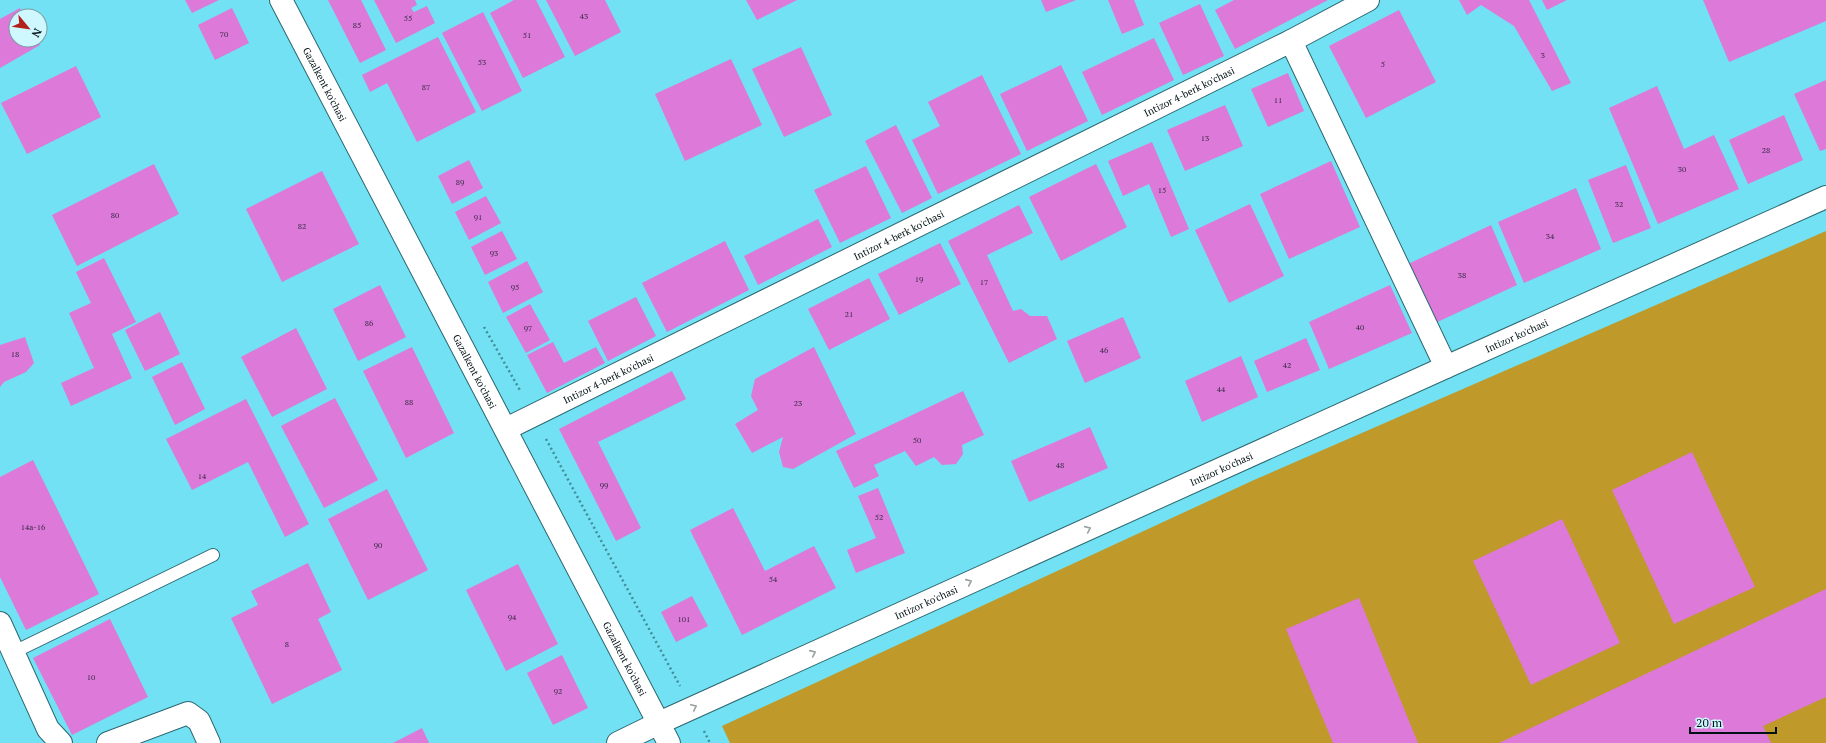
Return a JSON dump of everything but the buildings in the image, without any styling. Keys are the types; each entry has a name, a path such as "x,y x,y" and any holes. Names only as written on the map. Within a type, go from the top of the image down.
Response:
{"street":[{"name":"Gazalkent ko'chasi","path":"281,0 669,743"},
{"name":"Intizor 4-berk ko'chasi","path":"506,429 1291,42 1368,0"},
{"path":"1291,42 1446,366"},
{"name":"Intizor ko'chasi","path":"618,743 659,723 1446,366 1826,197"},
{"path":"0,623 48,729 61,743"},
{"path":"108,743 188,713 199,721 209,743"}],"lane":[{"path":"14,652 212,554"}],"path":[{"path":"480,320 534,416 710,743"}],"shaded area":[{"path":"1826,231 1826,743 730,743 722,726 1254,480"}]}
